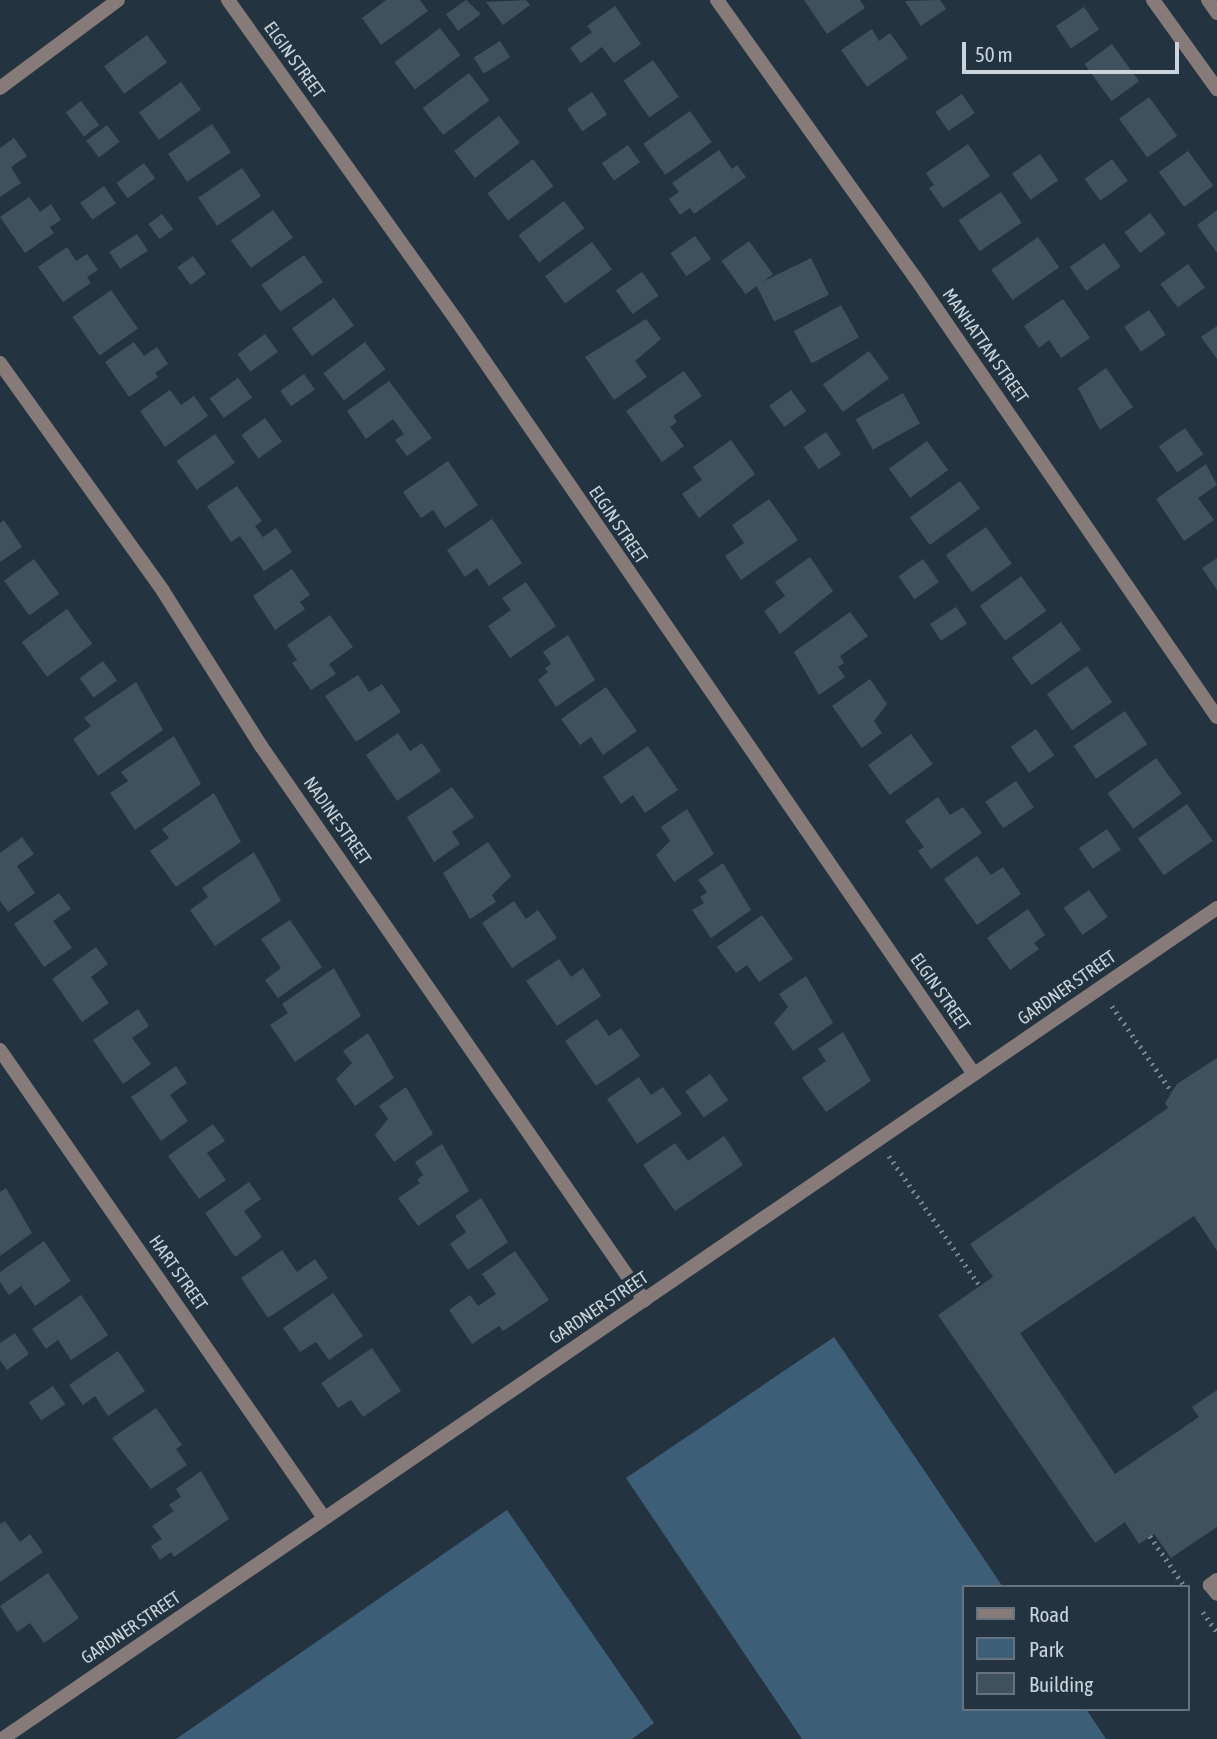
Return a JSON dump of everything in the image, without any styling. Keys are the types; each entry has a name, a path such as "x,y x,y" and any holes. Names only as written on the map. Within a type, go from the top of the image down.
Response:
{"street":[{"path":"0,88 118,0"},
{"name":"ELGIN STREET","path":"228,0 457,321 974,1074"},
{"name":"MANHATTAN STREET","path":"717,0 922,288 1217,717"},
{"path":"1153,0 1217,89"},
{"path":"1208,0 1217,13"},
{"name":"NADINE STREET","path":"0,363 163,591 261,746 644,1300"},
{"name":"GARDNER STREET","path":"4,1735 1217,908"},
{"name":"HART STREET","path":"0,1050 324,1518"},
{"path":"1217,1580 1210,1585 1217,1594"}],"path":[{"path":"1112,1005 1172,1092"},
{"path":"888,1156 980,1286"},
{"path":"1150,1536 1184,1585"}],"green space":[{"path":"834,1337 1002,1585 962,1585 962,1711 1087,1711 1106,1739 802,1739 626,1478"},
{"path":"507,1510 654,1723 632,1739 176,1739"}],"building":[{"path":"386,0 420,0 428,11 381,45 362,18"},
{"path":"466,0 481,14 458,31 446,14"},
{"path":"526,0 530,5 503,25 486,2"},
{"path":"804,0 860,0 865,8 827,34"},
{"path":"940,0 946,9 921,26 905,1"},
{"path":"615,6 641,44 614,63 602,47 581,63 570,48 592,32 587,26"},
{"path":"1084,7 1099,29 1071,48 1056,26"},
{"path":"440,28 460,55 415,89 394,62"},
{"path":"872,29 879,41 890,33 908,58 867,87 841,50"},
{"path":"147,35 167,63 124,94 104,66"},
{"path":"500,41 510,57 484,74 474,57"},
{"path":"1112,44 1139,81 1112,101 1084,64"},
{"path":"653,60 679,97 649,118 624,81"},
{"path":"469,73 489,100 443,135 423,108"},
{"path":"181,82 201,110 159,140 139,113"},
{"path":"592,92 607,114 582,131 567,109"},
{"path":"962,94 975,113 948,131 935,112"},
{"path":"1149,97 1177,136 1147,158 1119,119"},
{"path":"81,101 99,125 84,136 66,112"},
{"path":"690,111 712,142 665,175 643,144"},
{"path":"499,116 520,143 475,178 454,151"},
{"path":"212,124 231,152 187,182 168,154"},
{"path":"107,125 120,142 99,157 86,141"},
{"path":"14,138 27,156 11,167 21,183 0,197 0,148"},
{"path":"968,144 990,176 943,208 929,188 934,185 926,173"},
{"path":"628,145 640,162 614,181 602,163"},
{"path":"719,150 732,169 737,165 746,177 694,214 690,208 680,215 669,199 679,192 672,183"},
{"path":"1188,151 1213,186 1184,207 1159,172"},
{"path":"1040,154 1058,180 1031,200 1012,174"},
{"path":"533,159 553,186 508,220 487,193"},
{"path":"1112,159 1128,181 1100,201 1084,179"},
{"path":"144,163 155,178 128,198 116,183"},
{"path":"242,168 261,196 217,226 198,198"},
{"path":"104,186 116,203 92,220 80,203"},
{"path":"1001,192 1022,223 979,251 959,221"},
{"path":"29,197 40,212 51,204 61,220 50,227 54,233 25,253 0,217"},
{"path":"564,201 584,228 539,262 518,235"},
{"path":"273,210 293,238 251,268 231,241"},
{"path":"1217,210 1217,253 1197,225"},
{"path":"1150,213 1166,234 1140,253 1124,232"},
{"path":"162,214 173,229 159,239 148,224"},
{"path":"137,234 148,251 120,269 109,252"},
{"path":"695,236 711,259 686,276 670,253"},
{"path":"1038,237 1059,267 1013,300 991,270"},
{"path":"749,241 773,274 746,294 721,261"},
{"path":"592,242 612,270 565,304 545,276"},
{"path":"1104,243 1121,267 1086,291 1070,267"},
{"path":"67,247 76,261 87,254 98,270 87,277 91,283 63,302 38,267"},
{"path":"304,255 323,282 280,312 261,285"},
{"path":"193,256 206,274 191,285 178,267"},
{"path":"811,258 829,295 774,322 756,285"},
{"path":"1188,264 1205,287 1178,307 1160,284"},
{"path":"642,272 659,296 632,314 616,290"},
{"path":"111,290 138,329 99,355 72,317"},
{"path":"334,298 354,326 312,356 292,329"},
{"path":"1063,299 1090,338 1061,358 1049,340 1039,348 1024,326"},
{"path":"841,305 859,337 812,364 794,331"},
{"path":"1149,310 1166,335 1141,352 1124,327"},
{"path":"646,319 661,339 635,361 647,377 614,400 585,357"},
{"path":"1217,326 1217,359 1201,337"},
{"path":"265,334 278,352 250,372 237,354"},
{"path":"134,342 144,356 157,347 168,364 155,373 158,377 129,397 105,362"},
{"path":"365,342 385,369 344,400 323,373"},
{"path":"869,351 889,379 843,412 823,385"},
{"path":"1106,368 1133,407 1100,430 1078,388"},
{"path":"684,371 702,396 673,416 677,422 670,427 684,446 662,462 626,411"},
{"path":"304,374 315,390 291,406 280,391"},
{"path":"238,378 252,397 224,418 210,399"},
{"path":"389,381 432,438 407,456 395,440 404,434 393,419 366,439 347,411"},
{"path":"170,390 181,405 194,396 208,416 165,447 140,411"},
{"path":"791,390 806,411 784,427 769,406"},
{"path":"903,393 920,424 873,450 856,419"},
{"path":"265,418 282,441 259,459 242,435"},
{"path":"1185,428 1203,454 1177,473 1159,446"},
{"path":"826,432 841,454 819,469 804,447"},
{"path":"215,434 235,463 197,490 176,461"},
{"path":"731,440 755,474 699,518 682,494 702,480 693,467"},
{"path":"927,441 948,470 910,498 889,469"},
{"path":"448,461 478,505 445,528 433,510 421,518 403,492"},
{"path":"1206,464 1217,485 1198,498 1214,520 1184,541 1156,499"},
{"path":"960,481 980,509 930,545 910,517"},
{"path":"237,486 262,521 255,526 263,537 276,528 292,552 264,571 240,536 231,542 207,506"},
{"path":"769,499 798,540 741,580 725,556 744,543 732,525"},
{"path":"492,519 522,563 489,586 477,568 465,577 447,550"},
{"path":"4,520 22,547 0,562 0,523"},
{"path":"986,527 1012,564 972,592 946,555"},
{"path":"810,557 833,591 780,634 764,611 785,596 775,582"},
{"path":"1217,558 1217,590 1202,568"},
{"path":"34,559 59,594 29,616 4,581"},
{"path":"923,559 939,582 914,599 898,576"},
{"path":"292,569 310,595 300,602 305,609 275,630 253,596"},
{"path":"1021,576 1046,611 1005,641 980,606"},
{"path":"526,582 556,626 510,658 488,626 511,610 502,598"},
{"path":"956,607 967,624 941,641 930,624"},
{"path":"67,609 92,644 47,677 22,642"},
{"path":"850,612 868,636 840,656 844,663 838,667 845,677 819,695 794,652"},
{"path":"330,615 353,647 329,664 336,674 311,690 292,663 297,660 287,645"},
{"path":"1061,622 1081,650 1032,685 1012,658"},
{"path":"568,635 595,680 556,707 538,680 548,672 545,668 551,664 543,652"},
{"path":"103,661 117,680 94,697 80,678"},
{"path":"1087,666 1112,702 1072,730 1047,694"},
{"path":"358,675 369,692 382,684 401,712 356,742 325,696"},
{"path":"870,679 887,704 874,721 882,733 862,748 832,706"},
{"path":"136,682 163,730 98,776 73,739 91,726 84,718"},
{"path":"606,687 637,731 603,755 591,737 580,745 561,719"},
{"path":"1125,711 1147,744 1096,779 1074,746"},
{"path":"1036,729 1054,755 1029,773 1011,747"},
{"path":"398,733 410,751 422,743 441,771 397,801 366,755"},
{"path":"911,734 933,764 890,795 868,765"},
{"path":"174,736 201,784 135,830 110,793 128,781 121,772"},
{"path":"648,746 678,790 645,813 633,795 621,804 603,777"},
{"path":"1156,758 1182,794 1133,829 1107,793"},
{"path":"1016,781 1034,808 1003,828 985,802"},
{"path":"452,787 474,817 452,832 460,844 434,862 407,817"},
{"path":"214,793 241,842 176,887 150,851 169,838 162,829"},
{"path":"938,797 950,815 963,807 982,833 931,869 918,851 924,847 905,821"},
{"path":"1187,804 1213,841 1164,875 1138,838"},
{"path":"687,809 714,854 674,882 656,855 670,841 661,827"},
{"path":"1107,829 1121,850 1093,869 1079,848"},
{"path":"22,837 34,854 17,866 35,893 8,912 0,901 0,853"},
{"path":"488,842 511,876 492,895 496,902 470,919 443,873"},
{"path":"254,852 281,901 215,946 190,910 208,897 202,888"},
{"path":"977,856 991,875 1003,867 1021,894 977,925 944,879"},
{"path":"723,863 751,910 711,938 692,910 704,903 700,897 707,892 698,880"},
{"path":"1089,890 1108,917 1083,935 1064,908"},
{"path":"59,893 71,909 53,921 72,948 44,967 14,924"},
{"path":"514,901 526,919 538,910 557,938 512,968 482,923"},
{"path":"1028,909 1045,935 1034,943 1039,949 1010,970 987,938"},
{"path":"762,915 793,959 759,982 747,965 736,973 717,947"},
{"path":"290,920 322,967 278,998 265,980 281,968 261,939"},
{"path":"96,947 108,964 91,977 109,1003 82,1022 52,979"},
{"path":"559,959 571,977 583,968 601,996 557,1026 526,981"},
{"path":"334,968 361,1016 295,1062 270,1025 288,1013 282,1004"},
{"path":"806,976 833,1023 793,1051 774,1023 788,1007 779,994"},
{"path":"138,1009 149,1026 132,1038 151,1064 123,1084 93,1040"},
{"path":"597,1019 609,1036 621,1028 640,1056 596,1086 565,1041"},
{"path":"843,1032 871,1081 826,1112 802,1078 826,1061 818,1049"},
{"path":"368,1033 394,1078 355,1106 336,1079 352,1063 343,1051"},
{"path":"1217,1058 1217,1251 1194,1216 1020,1333 1115,1474 1199,1417 1192,1407 1217,1390 1217,1527 1171,1558 1154,1534 1139,1544 1125,1522 1095,1543 938,1315 993,1277 970,1244 1168,1108 1165,1103 1177,1084"},
{"path":"176,1066 187,1083 170,1095 188,1121 161,1141 131,1097"},
{"path":"710,1074 728,1100 704,1117 685,1091"},
{"path":"639,1077 651,1095 663,1087 682,1114 637,1144 607,1099"},
{"path":"406,1087 433,1134 394,1162 375,1135 388,1119 379,1106"},
{"path":"213,1124 225,1141 207,1153 226,1180 199,1199 168,1156"},
{"path":"724,1136 743,1165 675,1211 643,1165 675,1143 688,1161"},
{"path":"442,1144 469,1191 418,1226 398,1198 420,1183 417,1180 423,1175 415,1162"},
{"path":"249,1182 261,1199 244,1211 262,1237 235,1257 205,1213"},
{"path":"6,1188 32,1233 0,1256 0,1192"},
{"path":"481,1198 508,1242 468,1270 450,1244 466,1232 455,1216"},
{"path":"44,1241 71,1281 35,1306 21,1286 9,1295 0,1282 0,1272"},
{"path":"282,1250 297,1272 315,1259 328,1278 268,1318 241,1278"},
{"path":"515,1251 549,1300 503,1331 499,1326 472,1344 449,1310 470,1295 478,1306 496,1294 482,1274"},
{"path":"333,1293 363,1336 329,1360 316,1342 300,1352 283,1328"},
{"path":"81,1295 108,1335 71,1360 58,1340 46,1349 32,1329"},
{"path":"15,1333 29,1354 7,1370 0,1360 0,1343"},
{"path":"372,1348 401,1391 363,1417 351,1400 338,1408 321,1383"},
{"path":"118,1351 145,1391 108,1416 95,1396 83,1405 69,1385"},
{"path":"53,1386 65,1404 41,1420 29,1402"},
{"path":"156,1408 182,1445 176,1449 187,1465 151,1489 112,1438"},
{"path":"201,1471 229,1519 174,1557 171,1552 160,1560 151,1546 162,1539 152,1526 174,1511 169,1505 181,1497 176,1489"},
{"path":"5,1521 20,1542 30,1534 43,1552 0,1582 0,1524"},
{"path":"48,1573 79,1618 44,1643 30,1623 17,1632 0,1606"}]}
